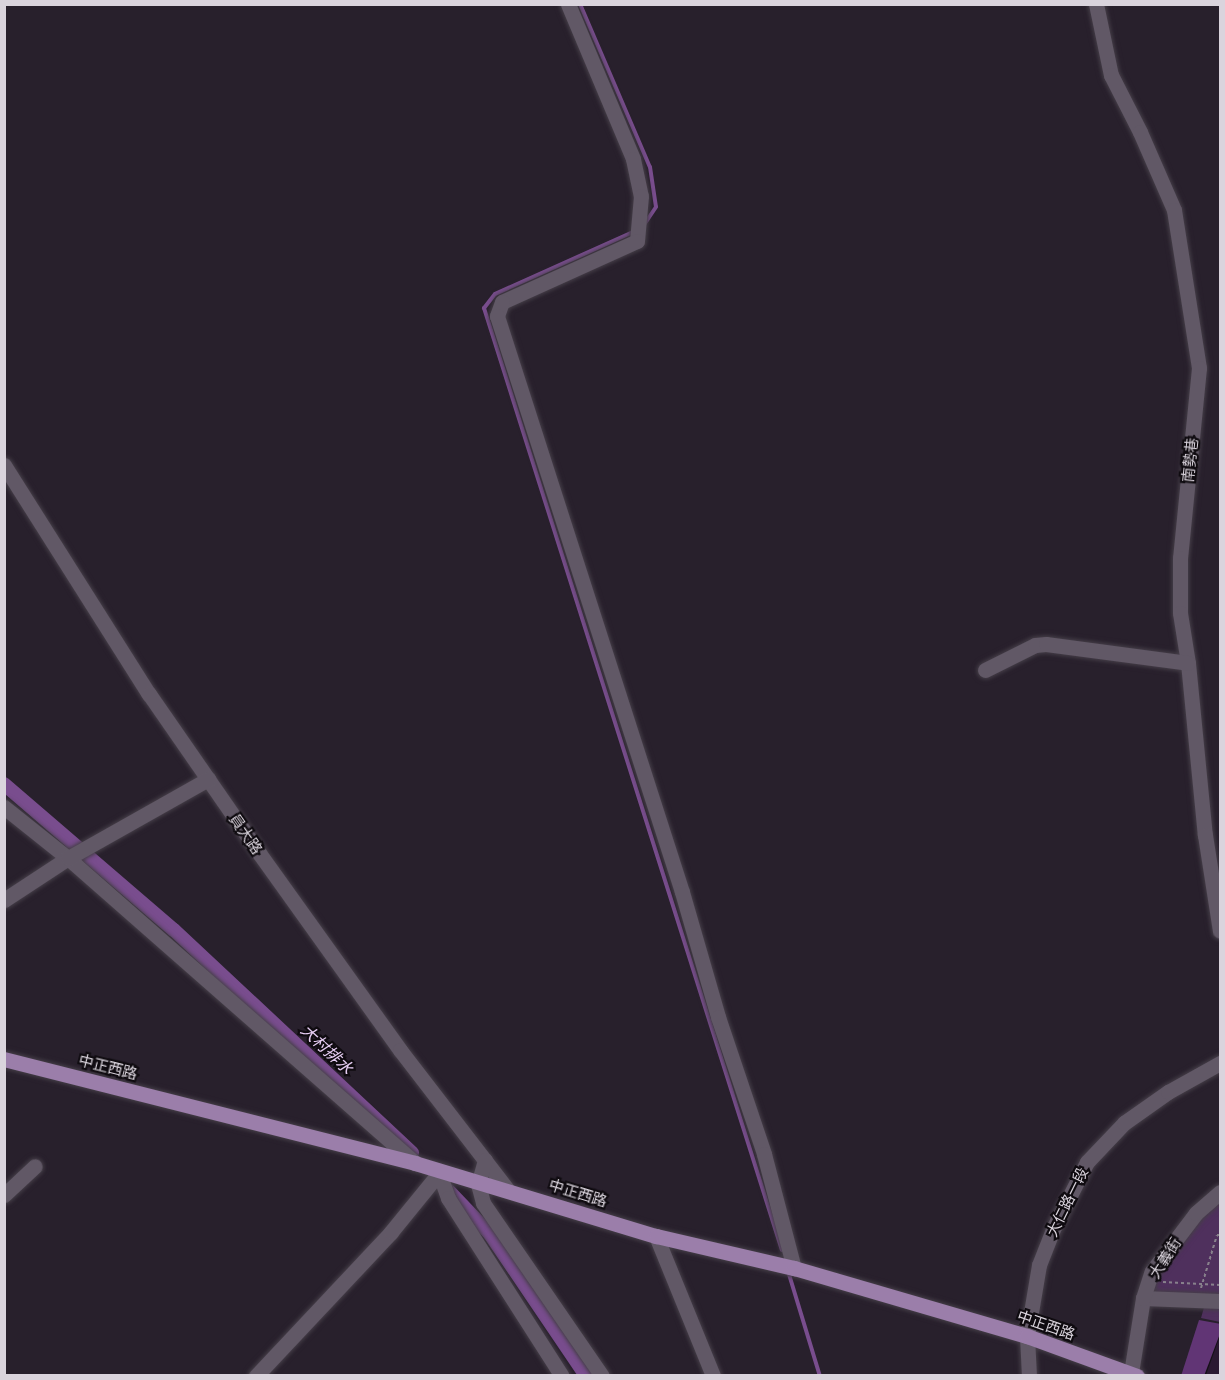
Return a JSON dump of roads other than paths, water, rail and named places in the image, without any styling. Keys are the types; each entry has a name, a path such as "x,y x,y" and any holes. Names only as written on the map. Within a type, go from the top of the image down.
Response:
{"main road":[{"name":"中正西路","path":"4,1059 415,1163 439,1173 508,1190 656,1236 794,1268 1027,1336 1134,1374"}],"street":[{"path":"568,4 633,159 641,196 637,241 502,302 497,316 606,664 682,892 718,1017 764,1154 794,1268"},
{"name":"南勢巷","path":"1096,4 1111,75 1140,132 1174,210 1199,368 1180,558 1180,614 1188,663 1205,836 1221,931"},
{"name":"員大路","path":"4,465 149,694 208,779 400,1050 508,1190"},
{"path":"985,670 1035,645 1046,644 1188,663"},
{"path":"4,900 68,858 208,779"},
{"path":"4,807 68,858 197,975 415,1163"},
{"name":"大仁路一段","path":"1029,1376 1027,1336 1039,1265 1054,1227 1087,1162 1124,1123 1168,1092 1221,1063"},
{"path":"485,1160 478,1184 483,1203 602,1376"},
{"path":"4,1195 35,1166"},
{"path":"256,1376 390,1232 439,1173"},
{"path":"439,1173 448,1198 562,1376"},
{"name":"大義街","path":"1134,1374 1143,1298 1152,1271 1196,1213 1221,1192"},
{"path":"656,1236 712,1376"},
{"path":"1143,1298 1221,1301"}],"waterway":[{"path":"580,4 650,167 656,207 642,228"},
{"path":"633,232 495,294 484,308 782,1250"},
{"name":"大村排水","path":"4,784 174,930 412,1153"},
{"name":"大村排水","path":"446,1188 490,1234 586,1376"},
{"path":"788,1271 820,1376"}]}
